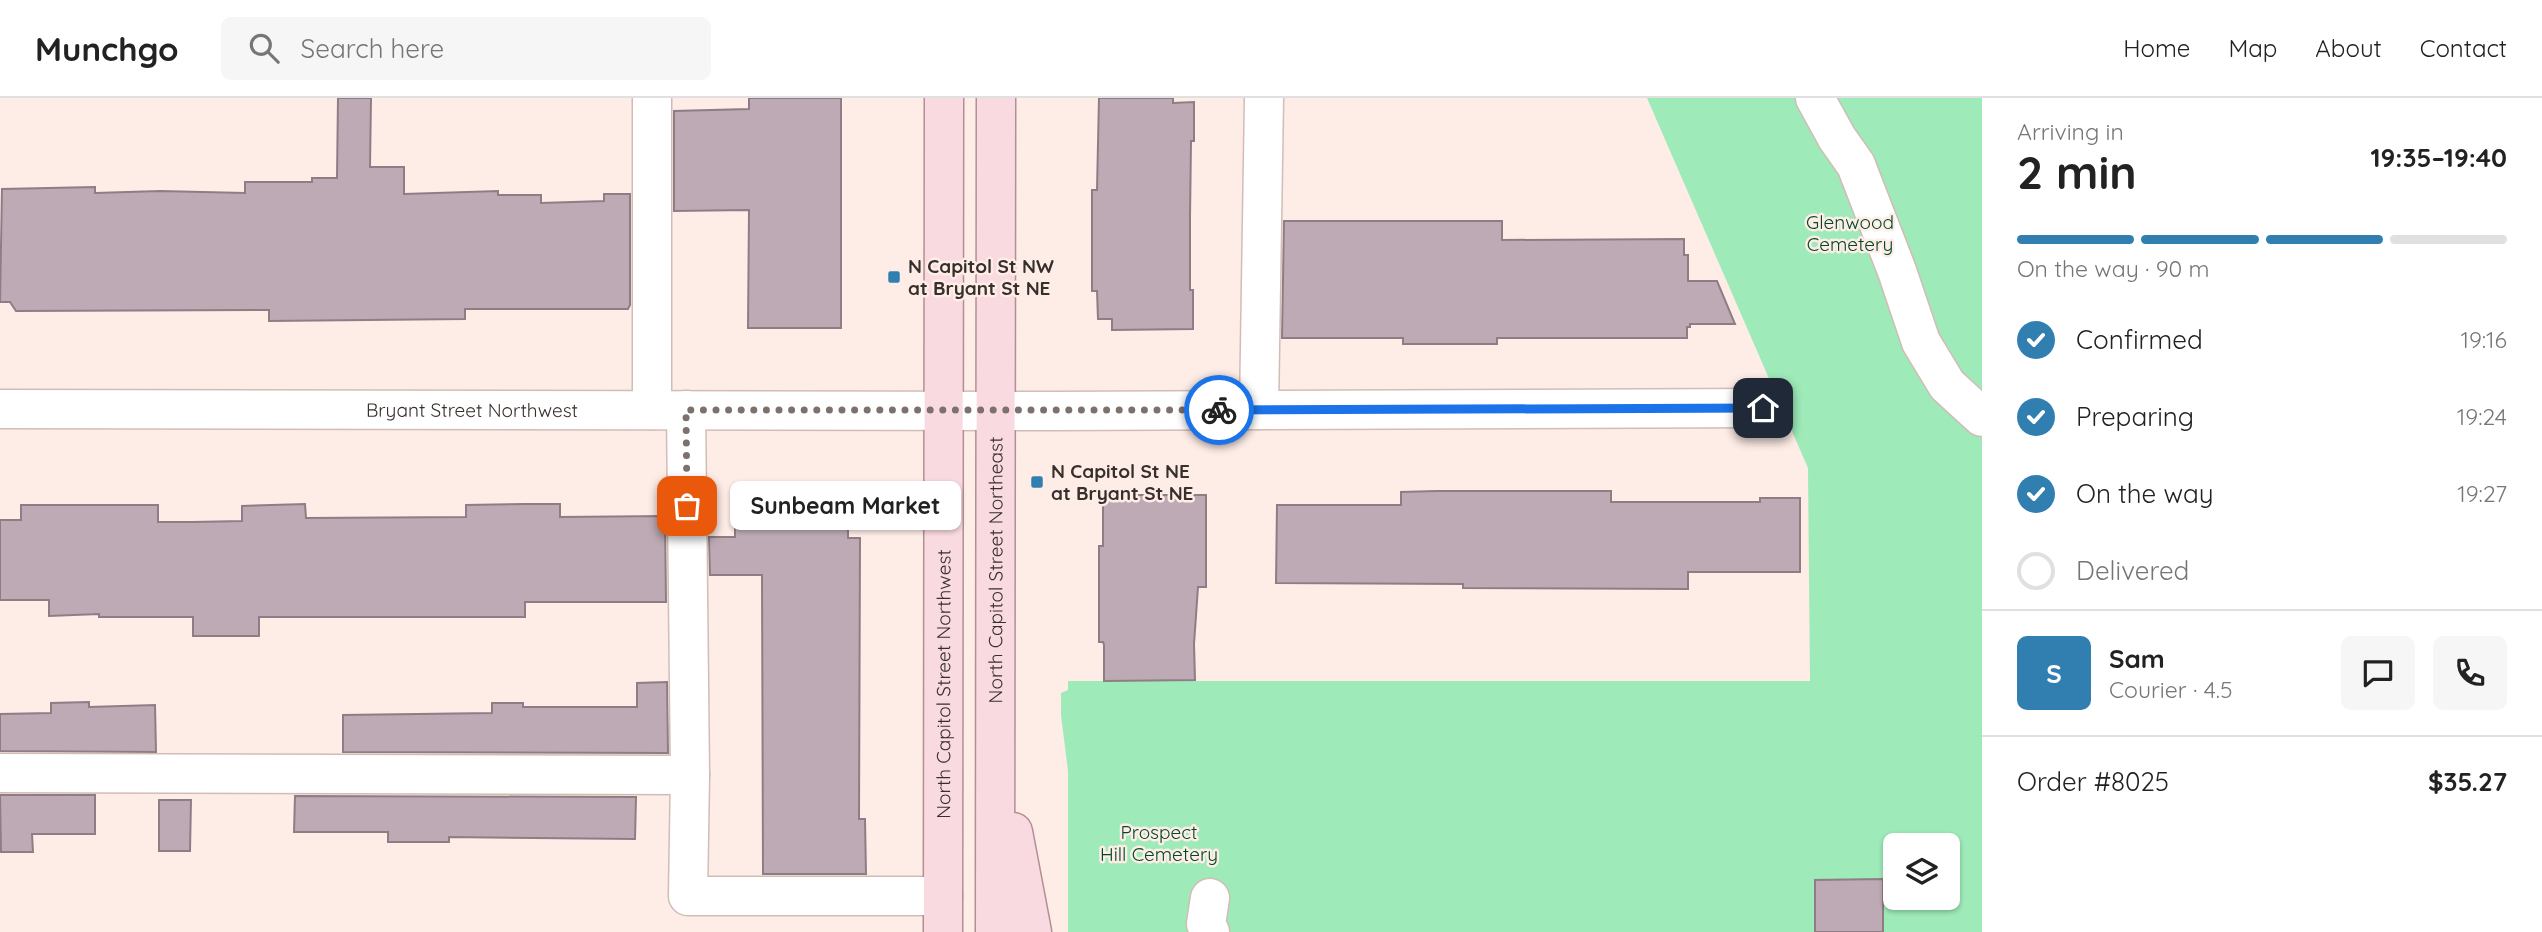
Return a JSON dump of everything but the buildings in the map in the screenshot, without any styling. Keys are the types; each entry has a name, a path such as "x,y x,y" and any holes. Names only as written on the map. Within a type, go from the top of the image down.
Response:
{"main road":[{"name":"North Capitol Street Northwest","path":"943,914 944,98"},
{"name":"North Capitol Street Northeast","path":"995,932 996,98"},
{"name":"North Capitol Street Northeast","path":"996,747 1032,932"}],"street":[{"path":"652,98 690,775 688,896 943,914"},
{"path":"1259,410 1264,98"},
{"path":"1815,98 1837,138 1856,165 1898,271 1921,342 1947,384 1982,417"},
{"name":"Bryant Street Northwest","path":"0,409 995,411 1763,408"},
{"path":"0,773 690,775"}],"green space":[{"name":"Glenwood Cemetery","path":"1647,98 1982,98 1982,932 1068,932 1068,771 1061,693 1068,690 1068,681 1810,681 1808,468"}],"way so far":[{"path":"687,506 686,410 1219,410"}],"place":[{"name":"N Capitol St NW at Bryant St NE","path":"894,277"},
{"name":"N Capitol St NE at Bryant St NE","path":"1037,482"},
{"name":"Sunbeam Market","path":"687,506"}],"route":[{"path":"1219,410 1763,408"}],"park label":[{"name":"Prospect Hill Cemetery","path":"1159,843"}]}
